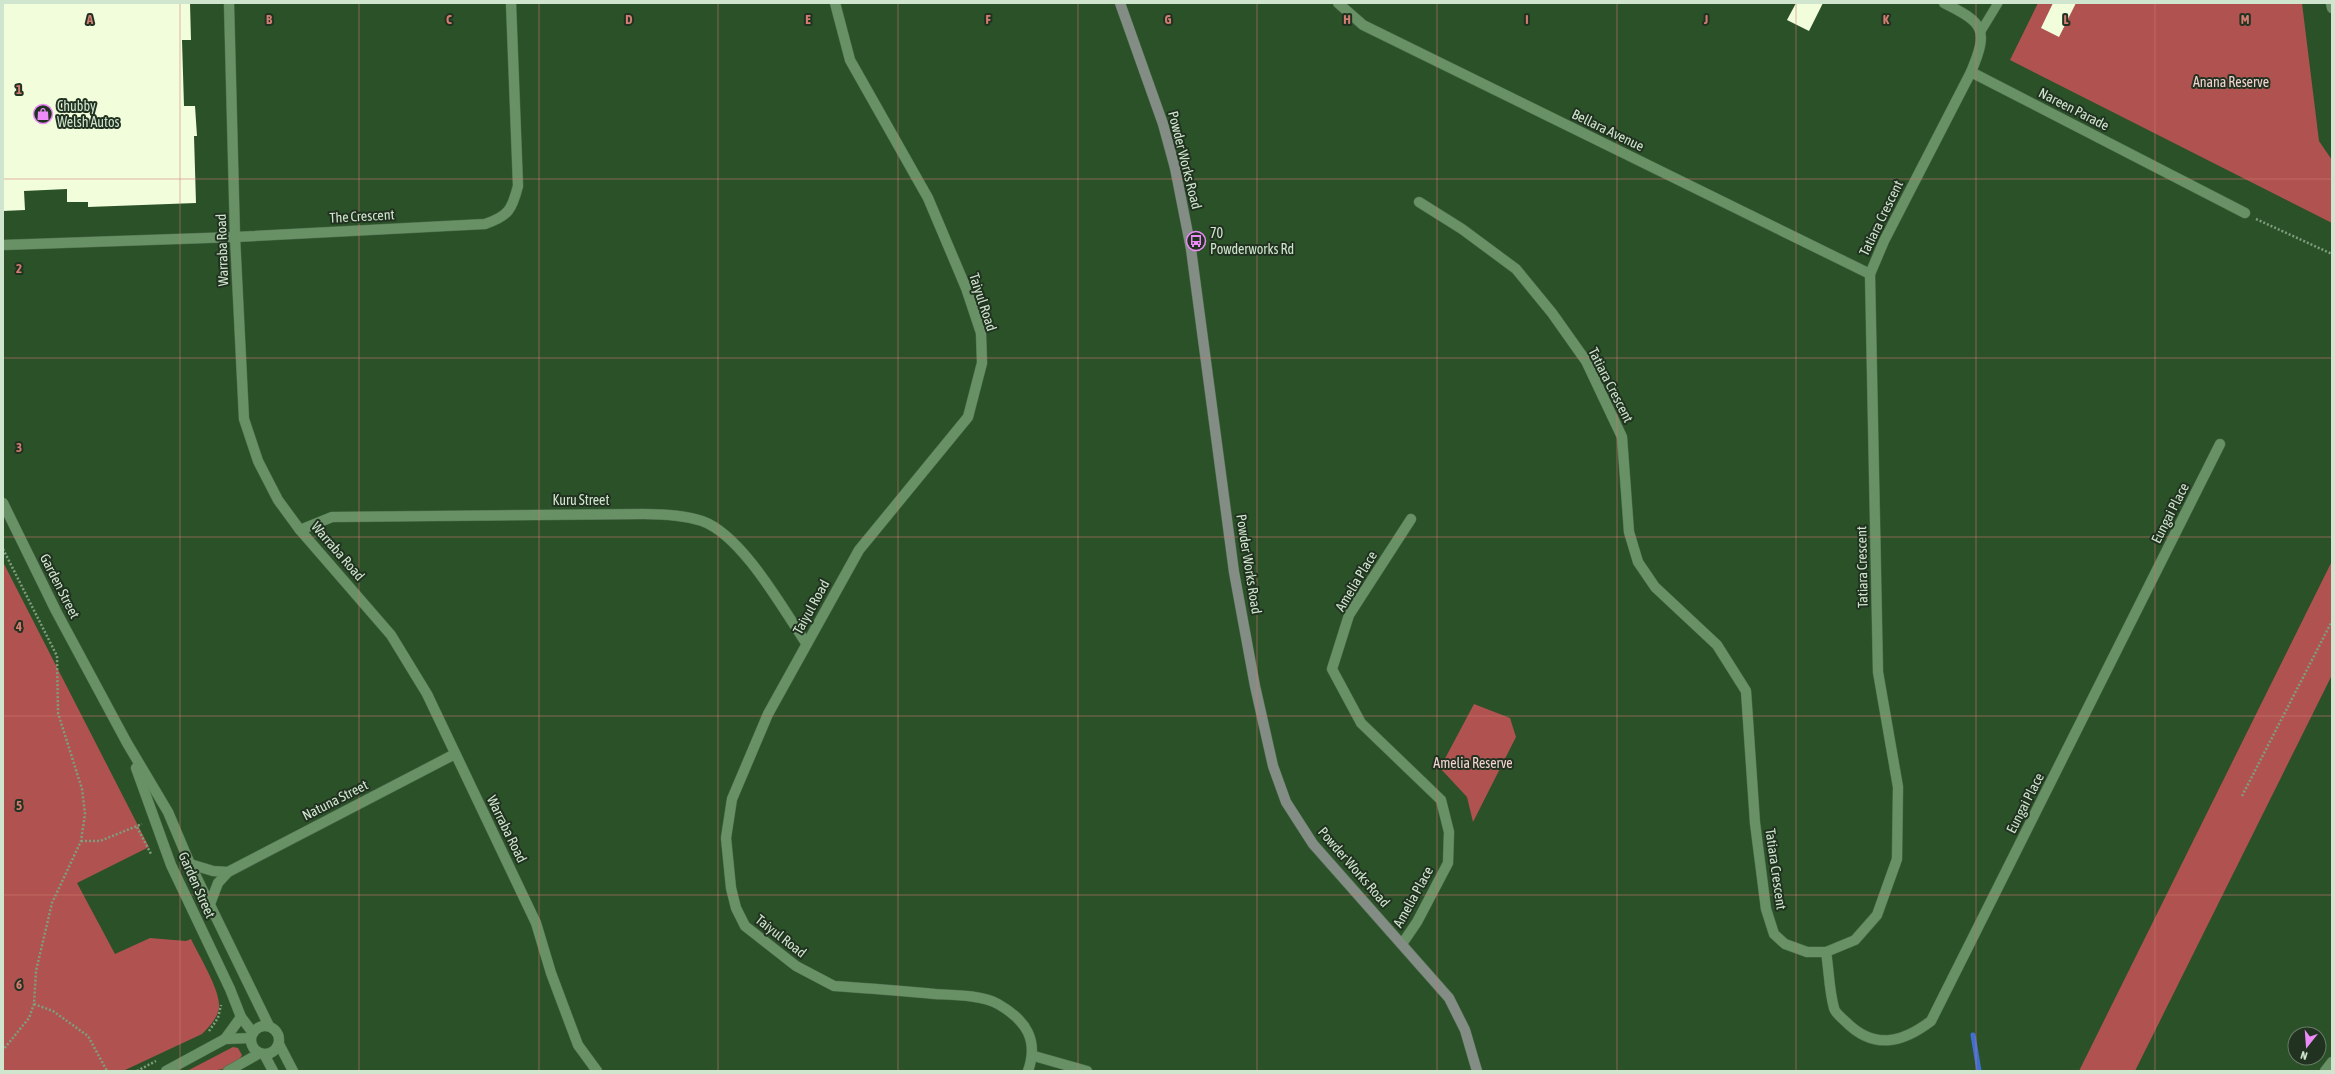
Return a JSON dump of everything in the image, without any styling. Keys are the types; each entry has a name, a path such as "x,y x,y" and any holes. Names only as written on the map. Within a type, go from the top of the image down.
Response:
{"main road":[{"name":"Powder Works Road","path":"1120,3 1164,124 1175,168 1191,249 1234,572 1255,686 1273,766 1286,802 1313,844 1450,998 1465,1030 1477,1071"}],"street":[{"name":"Warraba Road","path":"229,3 235,237 244,419 258,461 278,500 300,530 391,635 427,694 536,923 551,973 578,1045 597,1071"},
{"name":"The Crescent","path":"3,245 235,237 485,224 500,219 514,204 518,186 511,3"},
{"name":"Taiyul Road","path":"835,3 850,60 928,198 966,288 981,333 982,363 968,417 858,550 768,714 732,799 726,838 731,888 736,908 745,926 796,966 834,986 969,996 997,1003 1018,1019 1030,1034 1034,1056"},
{"name":"Bellara Avenue","path":"1338,3 1363,25 1870,274"},
{"path":"1944,3 1970,17 1981,31 1980,48 1971,72"},
{"path":"2331,3 2332,8"},
{"name":"Tatiara Crescent","path":"1419,202 1462,230 1516,270 1552,313 1586,361 1622,437 1628,532 1638,562 1655,588 1717,645 1746,691 1755,823 1766,909 1774,934 1785,944 1807,952 1826,952 1855,940 1877,915 1897,859 1898,787 1878,672 1870,274 1884,241 1971,72"},
{"name":"Nareen Parade","path":"1971,72 2245,214"},
{"name":"Eungai Place","path":"1826,952 1834,1010 1856,1032 1876,1040 1898,1040 1914,1034 1931,1021 2220,444"},
{"name":"Garden Street","path":"3,503 56,612 127,743 168,812 190,864 269,1026"},
{"name":"Kuru Street","path":"300,530 332,517 644,514 670,515 702,521 725,535 752,564 806,643"},
{"name":"Amelia Place","path":"1402,944 1417,922 1448,863 1449,832 1441,800 1361,724 1332,670 1349,615 1411,519"},
{"name":"Garden Street","path":"127,743 171,865 230,989 241,1017 252,1035"},
{"name":"Natuna Street","path":"210,904 218,883 228,872 455,754"},
{"path":"190,864 213,872 228,872"},
{"path":"225,1040 241,1017"},
{"path":"166,1071 225,1040 252,1035 259,1027 269,1026 279,1035 279,1044 293,1071"},
{"path":"252,1035 253,1047 262,1054 273,1071"},
{"path":"228,1071 262,1054 273,1052 279,1044"},
{"path":"1028,1071 1034,1056 1087,1071"},
{"path":"2325,1071 2332,1062"}],"lane":[{"path":"1981,31 1998,3"}],"path":[{"path":"2245,214 2332,254"},
{"path":"3,549 57,656 58,712 82,789 85,814 81,841 52,903 36,971 34,1004 29,1018 3,1050"},
{"path":"2242,796 2332,621"},
{"path":"81,841 100,841 137,827 155,818"},
{"path":"137,827 153,857"},
{"path":"206,1034 218,1018 221,1000"},
{"path":"34,1004 53,1011 88,1036 107,1071"},
{"path":"137,1071 163,1058"}],"green space":[{"name":"Anana Reserve","path":"2038,3 2302,3 2319,141 2332,160 2332,223 2010,60"},
{"path":"2332,561 2332,675 2135,1071 2079,1071"},
{"path":"3,562 149,847 77,883 115,954 150,938 186,941 191,939 217,992 219,1008 215,1019 202,1034 123,1071 3,1071"},
{"name":"Amelia Reserve","path":"1474,704 1510,718 1516,737 1473,822 1467,797 1440,768"},
{"path":"233,1047 238,1048 242,1055 232,1066 210,1071 187,1071"}],"building":[{"path":"3,3 190,3 191,40 182,40 184,106 195,106 197,136 194,136 196,203 88,207 88,202 67,202 67,189 24,191 25,210 3,211"},
{"path":"1796,3 1823,3 1809,31 1787,20"},
{"path":"2053,3 2076,3 2059,37 2041,28"}],"waterway":[{"path":"1973,1035 1979,1071"}],"place":[{"name":"Chubby Welsh Autos","path":"43,114"},
{"name":"70 Powderworks Rd","path":"1196,241"}]}
